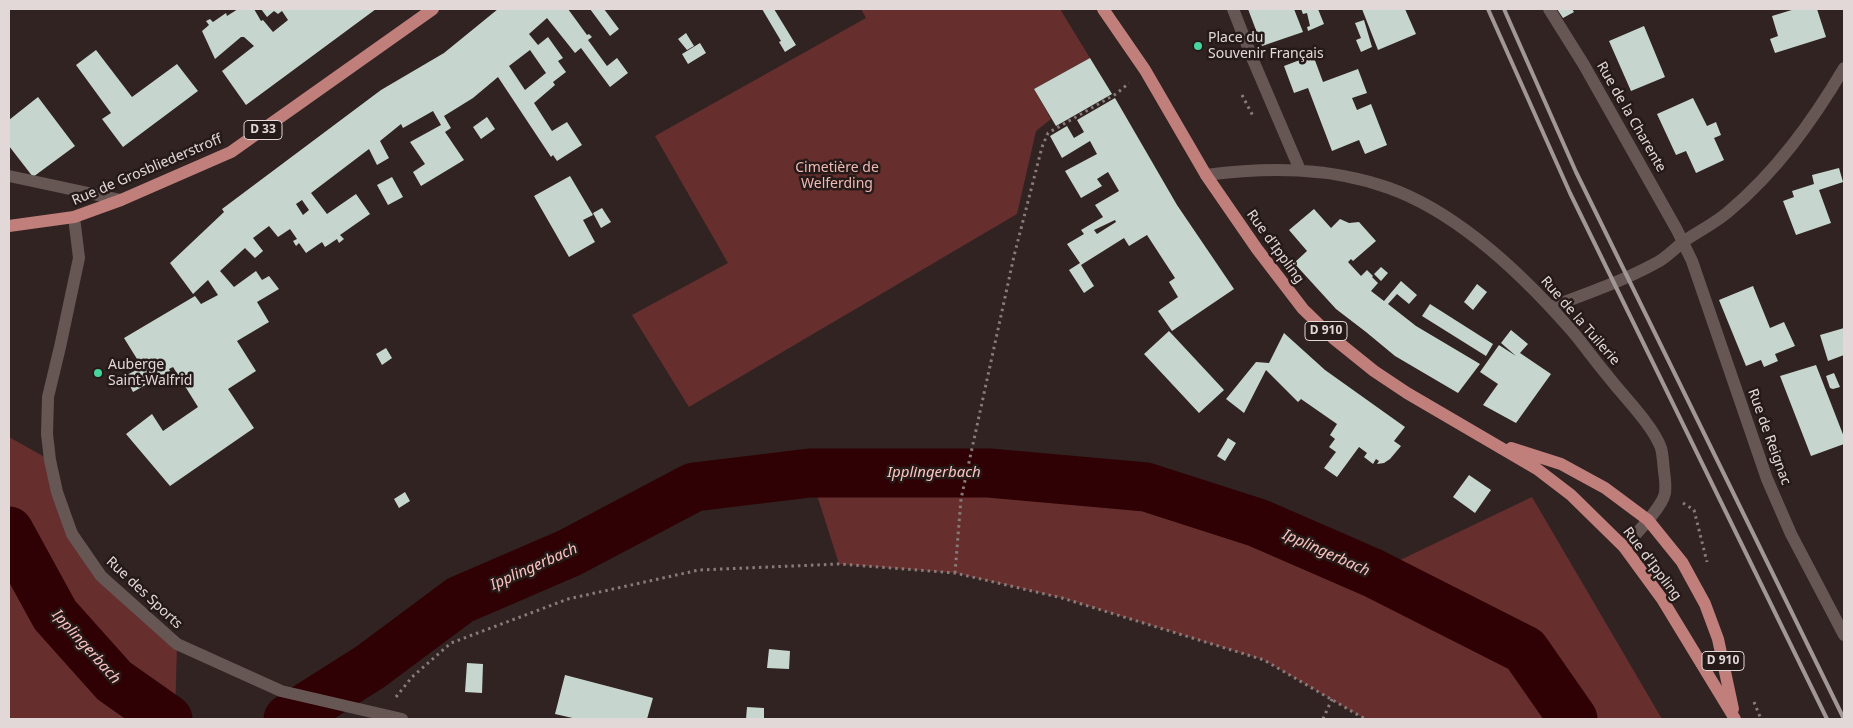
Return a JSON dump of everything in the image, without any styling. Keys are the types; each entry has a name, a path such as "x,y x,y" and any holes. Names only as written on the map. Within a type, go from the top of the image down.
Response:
{"main road":[{"name":"Rue de Grosbliederstroff","path":"9,226 74,218 121,200 231,152 433,9"},
{"name":"Rue d'Ippling","path":"1103,9 1145,70 1206,175 1257,250 1303,309 1332,338 1374,371 1407,393 1537,469 1571,495 1624,547 1662,598 1735,719"},
{"name":"Rue d'Ippling","path":"1488,440 1561,464 1605,488 1648,520 1682,562 1705,604 1718,639 1735,719"}],"street":[{"path":"1233,9 1300,170"},
{"name":"Rue de la Charente","path":"1549,9 1584,65 1683,242"},
{"path":"1551,307 1595,291 1657,262 1683,242 1726,214 1751,192 1778,163 1826,99 1844,68"},
{"name":"Rue de la Tuilerie","path":"1206,175 1269,170 1300,170 1360,179 1390,188 1448,217 1538,292 1573,332 1647,424 1661,448 1665,492"},
{"path":"9,176 121,200"},
{"name":"Rue des Sports","path":"74,218 79,258 48,397 47,434 57,492 72,534 101,576 177,644 281,692 402,719"},
{"name":"Rue de Reignac","path":"1683,242 1692,261 1767,480 1791,534 1844,635"},
{"path":"1624,547 1648,520 1663,499 1665,492"}],"path":[{"path":"955,573 961,499 1014,256 1042,147 1048,133 1116,94 1145,70"},
{"path":"1242,95 1257,123"},
{"path":"1665,492 1694,510 1706,561 1710,570"},
{"path":"382,715 412,677 451,643 568,599 699,570 839,564 955,573 1062,598 1264,660 1365,719"},
{"path":"1323,719 1332,698"}],"green space":[{"name":"Cimetière de Welferding","path":"861,9 1060,9 1090,58 1034,89 1051,119 1036,131 1017,214 689,407 632,315 728,263 655,136 866,18"},
{"path":"9,437 50,460 57,492 101,576 177,644 175,719 9,719"},
{"path":"810,473 989,473 1146,487 1258,523 1373,573 1532,497 1662,719 1365,719 1264,660 1062,598 955,573 839,564"}],"building":[{"path":"238,9 254,9 261,21 263,20 273,32 288,20 282,11 278,14 274,11 267,17 261,9 376,9 246,105 222,71 254,46 244,37 241,37 215,59 202,31 209,25 206,21 210,19 213,22 226,13 227,16"},
{"path":"498,9 568,9 587,35 589,34 592,37 588,40 607,66 617,58 628,73 610,87 581,48 575,53 547,18 529,34 538,45 548,37 563,58 558,61 566,72 553,82 555,85 534,103 552,131 567,122 582,145 557,161 553,155 551,157 498,77 473,98 444,116 451,128 445,132 464,160 421,186 413,172 425,164 410,142 441,125 433,111 403,128 401,124 380,141 389,158 377,165 369,149 311,193 327,214 356,194 370,214 340,235 344,239 339,243 337,239 325,247 322,242 306,253 299,243 296,246 293,241 297,239 290,229 278,237 269,226 253,238 263,251 255,258 245,248 220,271 234,287 256,271 262,280 269,276 279,289 257,302 269,322 237,341 256,371 228,389 254,428 170,486 126,434 152,414 163,431 198,407 173,367 169,369 170,371 133,392 125,376 142,367 124,338 195,296 201,304 218,295 208,280 193,294 170,263 224,212 222,209 381,90 444,53","holes":["530,50 546,73 525,90 509,66","302,200 309,210 303,215 296,204"]},
{"path":"590,9 604,9 619,29 610,36"},
{"path":"762,9 774,9 796,45 785,52 779,42 781,41"},
{"path":"1248,9 1294,9 1303,32 1262,46"},
{"path":"1301,9 1318,9 1324,24 1308,31 1307,27 1310,26 1307,13 1303,14"},
{"path":"1362,9 1405,9 1416,34 1378,50"},
{"path":"1557,9 1572,9 1574,12 1563,18"},
{"path":"1795,9 1817,9 1826,37 1775,53 1770,39 1778,36 1772,16"},
{"path":"1364,20 1372,47 1361,52 1356,40 1361,38 1355,23"},
{"path":"1644,26 1665,77 1631,91 1609,41"},
{"path":"686,33 694,46 687,50 678,39"},
{"path":"700,43 706,53 688,64 682,54"},
{"path":"96,50 132,97 177,64 198,91 123,147 102,119 111,113 76,65"},
{"path":"1313,55 1323,82 1358,69 1367,93 1352,98 1357,110 1371,104 1387,145 1365,154 1359,140 1332,151 1308,88 1294,93 1284,66"},
{"path":"1090,58 1112,94 1056,126 1034,89"},
{"path":"38,97 75,146 33,177 9,146 9,120"},
{"path":"1115,98 1177,205 1234,289 1172,331 1158,311 1178,297 1169,282 1175,278 1147,235 1129,246 1124,238 1081,265 1094,286 1084,293 1069,270 1080,263 1067,244 1084,234 1081,230 1103,217 1095,205 1119,191 1108,172 1097,179 1102,186 1081,198 1065,171 1097,154 1090,141 1062,158 1050,136 1067,126 1074,138 1084,132 1077,120","holes":["1115,220 1116,222 1097,234 1094,230"]},
{"path":"1693,98 1707,126 1716,122 1721,135 1714,138 1724,160 1696,173 1686,151 1676,155 1657,114"},
{"path":"487,117 495,129 481,139 473,127"},
{"path":"1839,168 1843,182 1819,190 1831,223 1796,235 1783,201 1794,197 1792,191 1814,184 1812,175"},
{"path":"570,176 593,215 583,220 595,242 569,257 534,196"},
{"path":"392,177 403,197 388,205 377,185"},
{"path":"602,208 611,222 601,228 593,213"},
{"path":"1314,209 1331,228 1340,219 1349,223 1359,222 1376,241 1353,261 1351,259 1348,262 1361,276 1367,270 1373,276 1378,283 1371,291 1384,301 1401,281 1417,295 1409,304 1397,294 1388,304 1416,326 1480,364 1458,393 1395,356 1336,309 1294,263 1307,251 1289,230"},
{"path":"1381,267 1388,273 1381,281 1374,274"},
{"path":"1477,284 1487,292 1473,310 1464,302"},
{"path":"1753,286 1770,328 1784,322 1795,346 1775,354 1778,361 1764,367 1761,360 1746,366 1719,300"},
{"path":"1430,304 1493,344 1486,356 1422,316"},
{"path":"1844,328 1844,355 1828,361 1820,335"},
{"path":"1511,330 1528,344 1520,353 1551,374 1516,423 1483,405 1498,384 1480,372 1499,345 1516,356 1501,343"},
{"path":"1169,331 1224,390 1199,413 1144,354"},
{"path":"1284,333 1325,370 1405,427 1394,441 1401,446 1390,459 1384,463 1377,464 1379,461 1376,459 1373,464 1364,457 1367,453 1359,447 1337,477 1324,468 1336,452 1329,447 1335,439 1330,435 1337,424 1301,399 1298,402 1266,370 1244,413 1226,399 1256,362 1269,363"},
{"path":"386,348 392,358 382,365 376,354"},
{"path":"1816,365 1844,437 1844,444 1811,456 1780,376"},
{"path":"1834,373 1840,387 1833,389 1830,388 1826,376"},
{"path":"1228,438 1236,443 1225,461 1217,456"},
{"path":"1469,475 1491,490 1475,513 1453,497"},
{"path":"405,492 410,501 399,508 394,499"},
{"path":"769,649 790,651 789,669 767,668"},
{"path":"467,663 483,664 482,693 465,692"},
{"path":"565,675 653,698 647,719 577,719 555,714"},
{"path":"747,707 764,708 764,719 746,719"}],"waterway":[{"name":"Ipplingerbach","path":"288,719 370,667 460,600 569,553 694,487 810,473 989,473 1146,487 1258,523 1373,573 1525,650 1573,719"},
{"name":"Ipplingerbach","path":"9,531 55,615 114,681 168,719"}],"railway":[{"path":"1488,9 1570,193 1827,719"},
{"path":"1504,9 1576,172 1844,719"}],"place":[{"name":"Place du Souvenir Français","path":"1198,46"},
{"name":"Auberge Saint-Walfrid","path":"98,373"}]}
